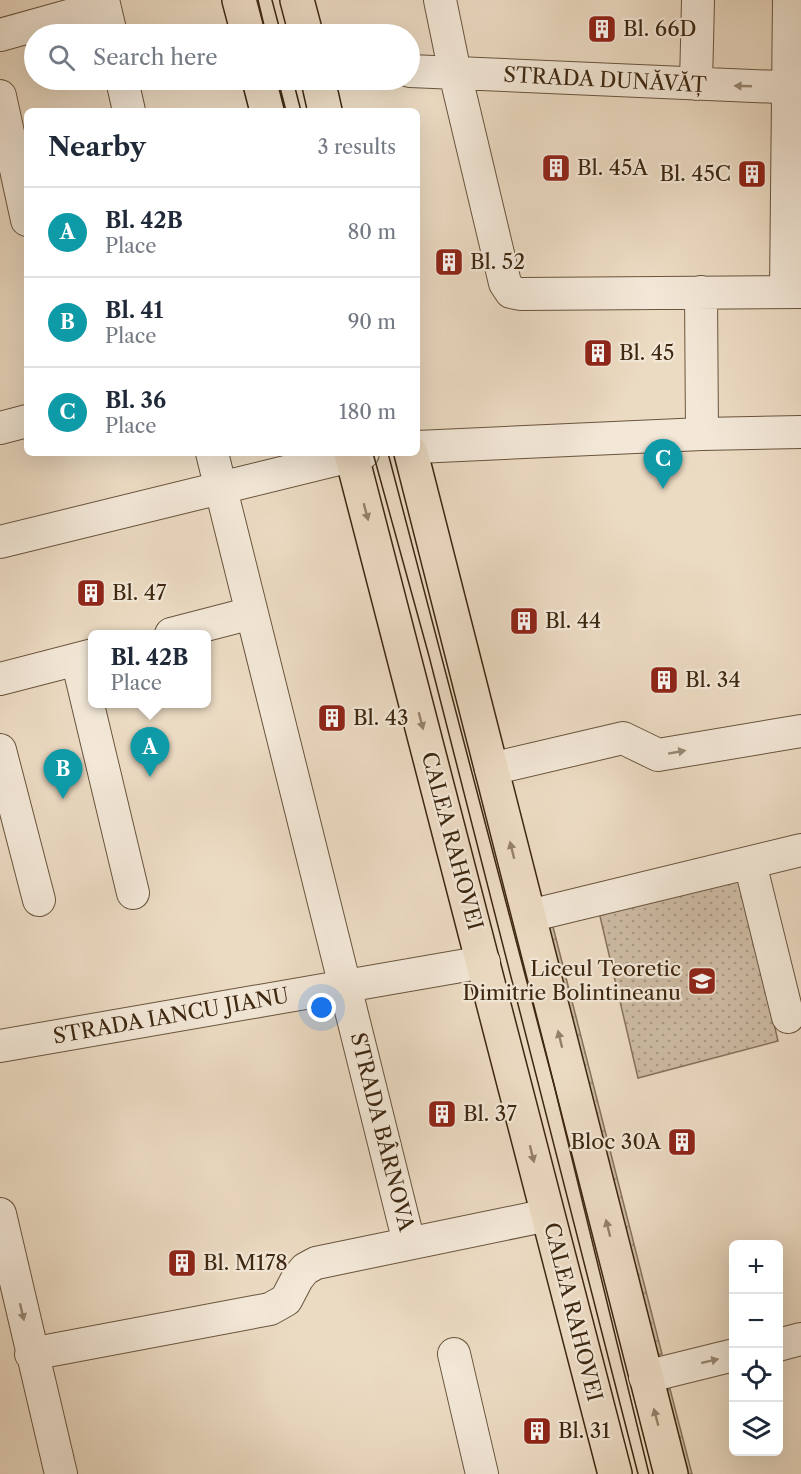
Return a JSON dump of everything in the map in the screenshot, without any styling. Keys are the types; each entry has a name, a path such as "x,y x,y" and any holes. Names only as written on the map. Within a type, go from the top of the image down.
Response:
{"main road":[{"path":"239,0 245,24"},
{"path":"297,0 303,24"},
{"path":"262,90 266,108"},
{"path":"320,90 324,108"},
{"name":"CALEA RAHOVEI","path":"356,456 615,1474"},
{"path":"412,456 671,1474"}],"street":[{"path":"440,0 504,283 511,292 520,294 794,292 794,88 789,0"},
{"path":"696,84 698,0"},
{"path":"53,24 106,13"},
{"path":"0,35 24,30"},
{"name":"STRADA DUNĂVĂȚ","path":"420,71 794,88"},
{"path":"124,90 128,108"},
{"path":"0,96 24,206"},
{"path":"700,292 702,434"},
{"path":"0,428 24,422"},
{"path":"420,447 702,434 801,432"},
{"path":"213,456 346,986"},
{"path":"0,542 347,456"},
{"path":"186,630 252,613"},
{"path":"0,679 85,657 88,672"},
{"path":"95,708 133,893"},
{"path":"491,769 623,738 658,755 801,731"},
{"path":"0,750 39,900"},
{"path":"529,916 801,850"},
{"path":"750,862 788,1017"},
{"name":"STRADA IANCU JIANU","path":"0,1046 484,962"},
{"name":"STRADA BÂRNOVA","path":"346,986 409,1244"},
{"path":"0,1214 61,1474"},
{"path":"31,1354 270,1309 286,1300 305,1269 316,1263 548,1215"},
{"path":"783,1344 801,1339"},
{"path":"454,1354 482,1474"},
{"path":"645,1377 729,1356"}],"shaded area":[{"path":"741,879 778,1041 638,1078 599,912"},
{"path":"550,915 662,1354 651,1357 539,918"},
{"path":"670,1389 692,1474 681,1474 659,1392"}],"tram line":[{"path":"258,0 264,24"},
{"path":"272,0 278,24"},
{"path":"281,90 285,108"},
{"path":"296,90 300,108"},
{"path":"374,456 429,656 638,1474"},
{"path":"389,456 554,1085 649,1474"}],"place":[{"name":"Bl. 66D","path":"602,29"},
{"name":"Bl. 45A","path":"556,168"},
{"name":"Bl. 45C","path":"752,174"},
{"name":"Bl. 52","path":"449,262"},
{"name":"Bl. 45","path":"598,353"},
{"name":"Bl. 36","path":"663,489"},
{"name":"Bl. 47","path":"91,593"},
{"name":"Bl. 44","path":"524,621"},
{"name":"Bl. 34","path":"664,680"},
{"name":"Bl. 43","path":"332,718"},
{"name":"Bl. 42B","path":"150,777"},
{"name":"Bl. 41","path":"63,799"},
{"name":"Liceul Teoretic Dimitrie Bolintineanu","path":"702,981"},
{"name":"Bl. 37","path":"442,1114"},
{"name":"Bloc 30A","path":"682,1142"},
{"name":"Bl. M178","path":"182,1263"},
{"name":"Bl. 31","path":"537,1431"}]}
